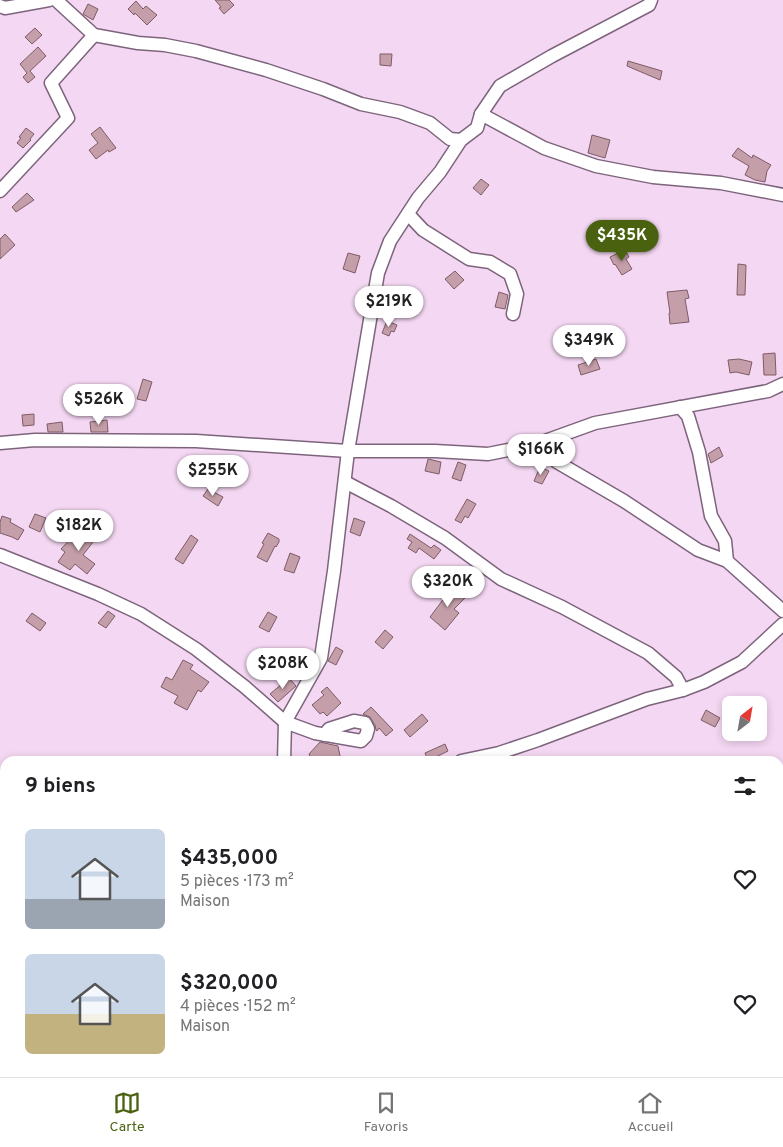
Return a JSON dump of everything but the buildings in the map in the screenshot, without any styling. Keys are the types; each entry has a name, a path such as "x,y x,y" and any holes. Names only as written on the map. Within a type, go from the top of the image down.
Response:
{"street":[{"path":"0,6 5,8 49,0"},
{"path":"56,0 94,35 180,48 266,70 361,104 400,112 430,123 450,139 461,140"},
{"path":"284,756 285,722 320,658 334,571 348,451 378,273 390,241 418,198 440,172 461,140 477,128 481,114 500,86 649,5 651,0"},
{"path":"0,190 68,118 51,83 94,35"},
{"path":"481,114 544,148 596,166 653,177 721,184 783,195"},
{"path":"408,214 424,230 469,259 490,262 510,274 517,294 512,314"},
{"path":"0,443 35,440 196,441 348,451 436,451 488,454 534,444 596,423 768,391 783,384"},
{"path":"680,407 688,416 699,452 711,516 724,541 727,560"},
{"path":"534,444 557,462 624,501 698,550 727,560 783,611"},
{"path":"345,482 446,538 501,579 562,606 648,653 676,677 683,690"},
{"path":"0,555 98,594 141,614 196,649 245,687 285,722 324,735"},
{"path":"485,756 538,740 647,699 683,690 704,682 742,662 783,624"}]}
